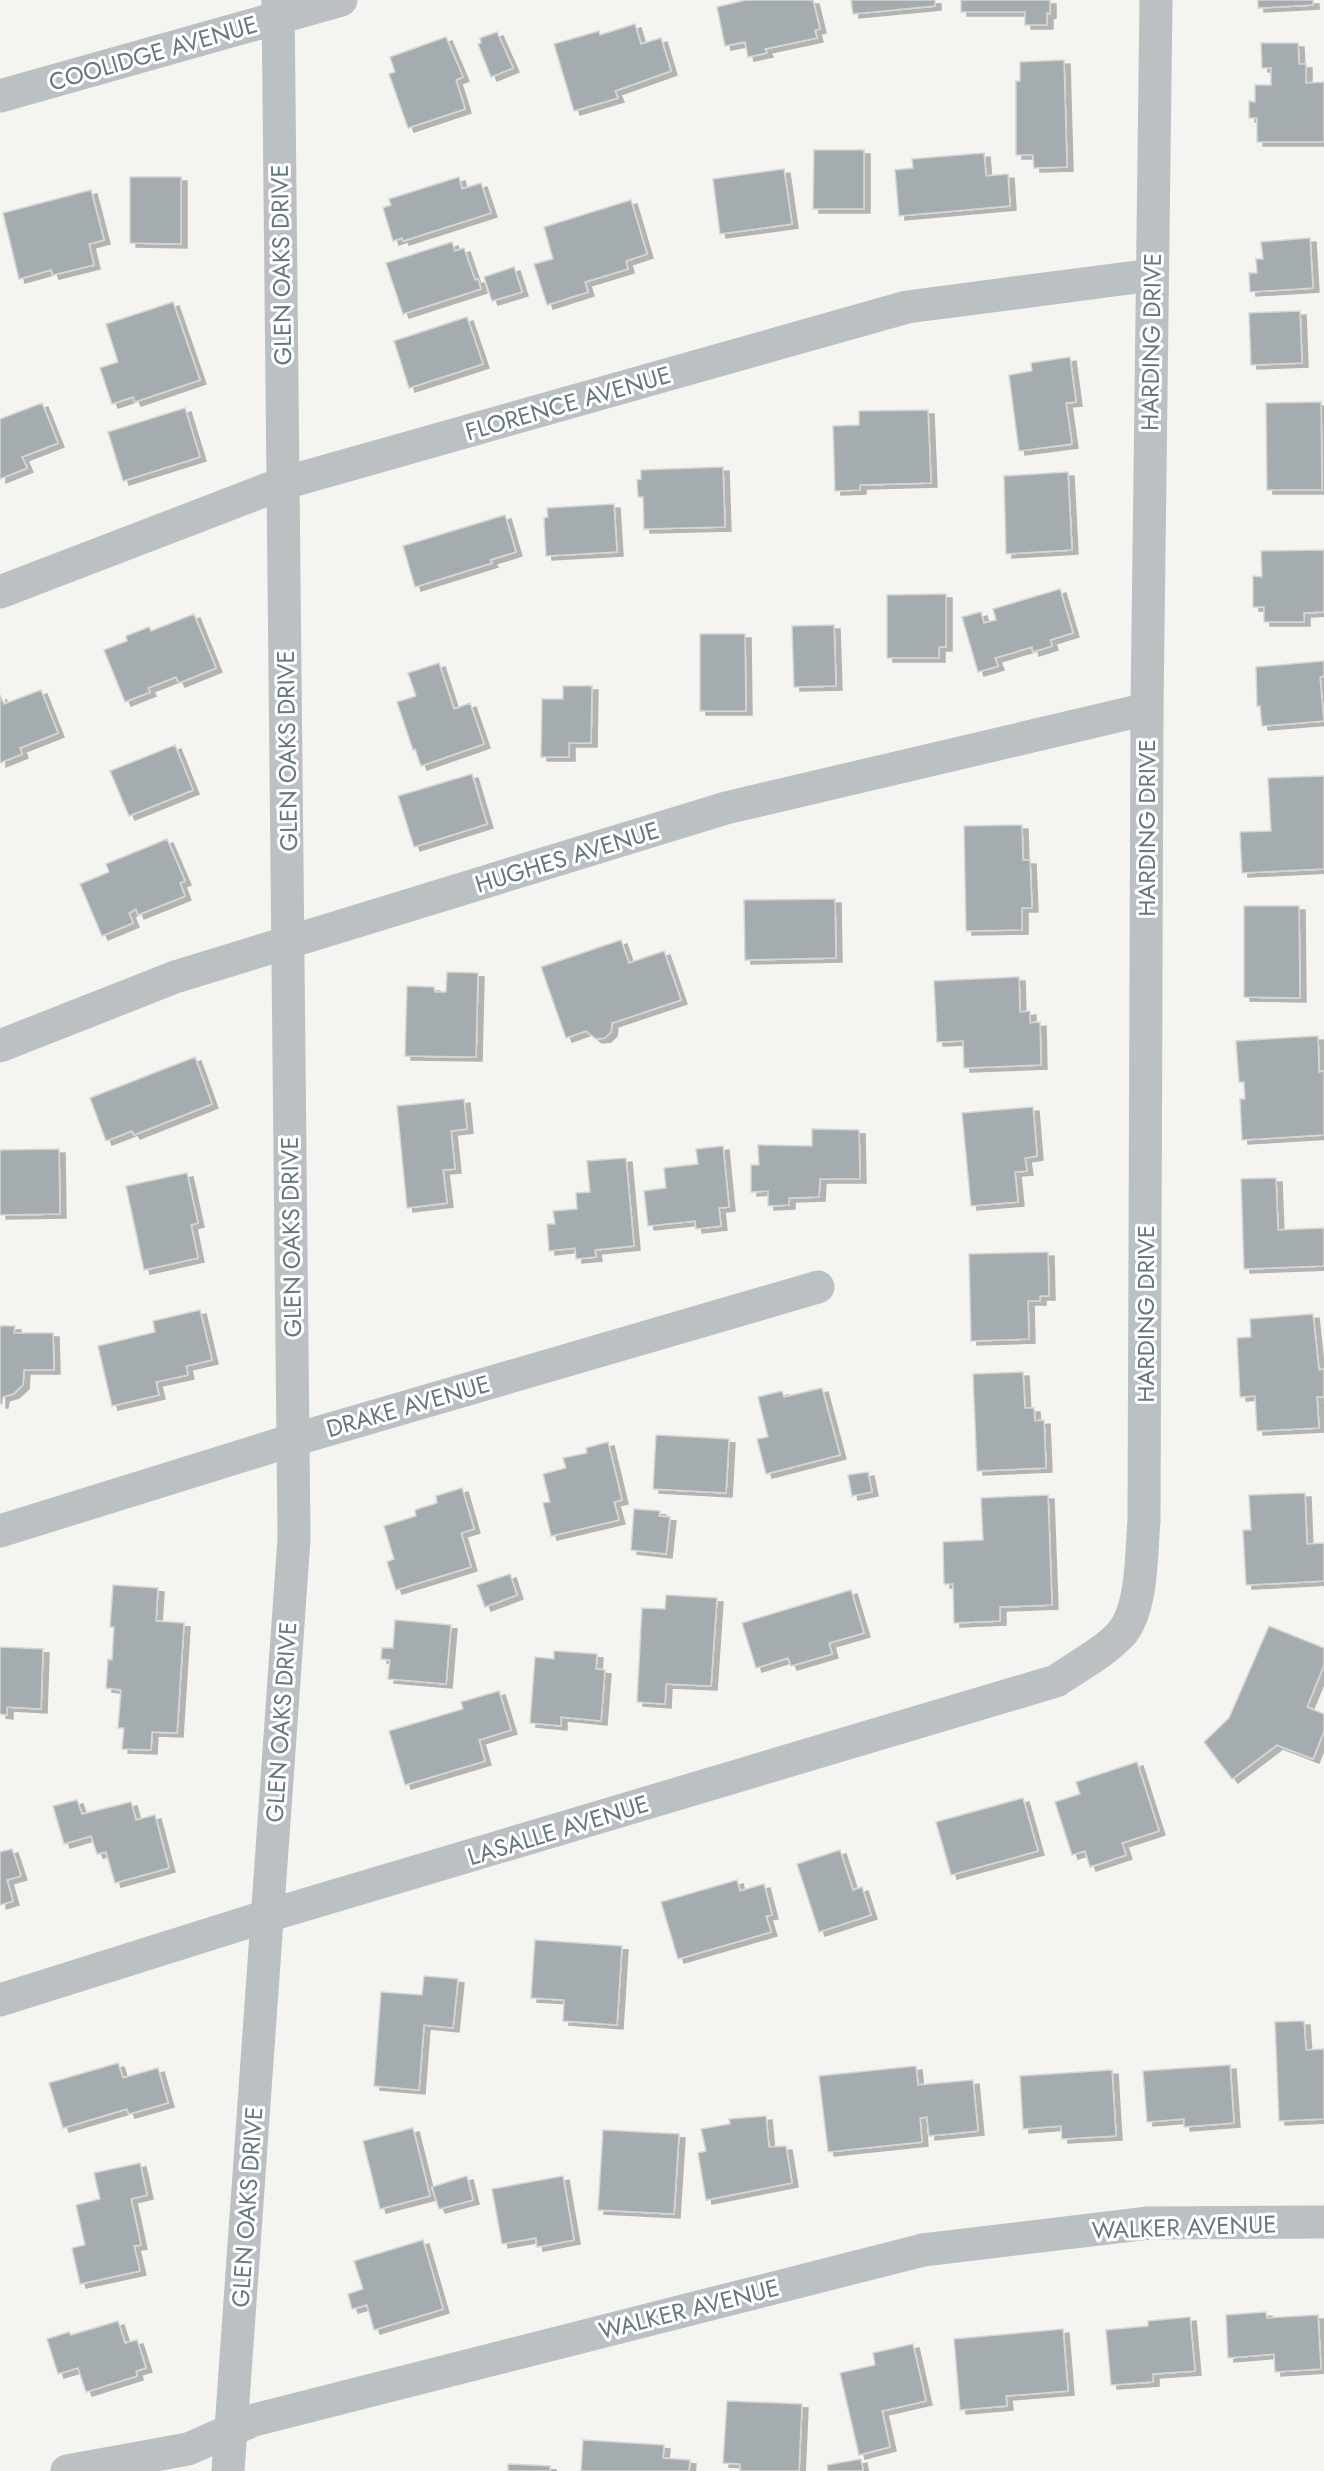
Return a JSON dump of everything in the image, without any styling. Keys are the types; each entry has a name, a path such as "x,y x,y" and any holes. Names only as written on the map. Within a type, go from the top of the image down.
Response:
{"street":[{"name":"COOLIDGE AVENUE","path":"0,96 278,9 341,0"},
{"name":"HARDING DRIVE","path":"1108,1646 1123,1632 1136,1607 1144,1521 1146,708 1156,0"},
{"name":"GLEN OAKS DRIVE","path":"228,2471 294,1539 278,9"},
{"name":"FLORENCE AVENUE","path":"0,592 284,483 907,306 1152,274"},
{"name":"HUGHES AVENUE","path":"0,1046 175,977 726,808 1146,708"},
{"name":"DRAKE AVENUE","path":"0,1531 293,1440 818,1287"},
{"name":"LASALLE AVENUE","path":"0,2000 267,1916 1056,1681 1108,1646"},
{"name":"WALKER AVENUE","path":"67,2471 188,2449 254,2420 923,2250 1149,2223 1324,2222"}],"building":[{"path":"746,0 813,0 820,29 815,30 817,38 765,49 767,53 748,57 745,42 725,46 717,7"},
{"path":"851,0 935,0 935,6 853,14"},
{"path":"961,0 1050,0 1050,14 1047,13 1047,25 1025,25 1025,12 961,12"},
{"path":"1258,0 1313,0 1313,5 1258,8"},
{"path":"635,24 641,44 661,38 671,71 615,91 618,98 574,111 554,44 599,31 600,35"},
{"path":"497,32 513,68 491,77 478,44 481,43 480,38"},
{"path":"446,37 463,77 456,80 465,109 408,128 389,74 395,72 390,57"},
{"path":"1261,43 1298,43 1299,64 1306,64 1306,83 1324,82 1324,142 1257,142 1257,118 1249,118 1249,101 1255,102 1255,85 1271,85 1271,68 1262,68"},
{"path":"1064,60 1067,167 1034,168 1033,155 1016,155 1016,81 1020,81 1020,62"},
{"path":"814,150 864,150 864,209 813,209"},
{"path":"984,153 986,176 1008,174 1010,206 899,216 895,170 913,168 912,159"},
{"path":"784,169 792,224 720,234 713,179"},
{"path":"130,177 181,177 181,244 130,243"},
{"path":"459,177 462,189 481,183 491,213 403,241 402,238 393,241 383,208 391,205 389,199"},
{"path":"91,190 104,240 89,244 94,265 53,275 51,270 19,279 3,213"},
{"path":"631,200 647,254 626,261 628,269 585,282 588,292 547,305 534,264 553,259 544,227"},
{"path":"1310,238 1313,288 1250,292 1249,273 1257,273 1256,259 1263,259 1261,242"},
{"path":"452,242 455,251 464,248 475,280 478,279 481,289 403,314 386,263"},
{"path":"514,267 522,292 492,301 484,277"},
{"path":"173,302 200,380 135,402 133,397 112,404 100,368 118,362 106,324"},
{"path":"1300,311 1302,363 1251,365 1249,313"},
{"path":"467,317 483,364 409,388 394,341"},
{"path":"1070,357 1076,402 1066,403 1072,444 1019,451 1009,375 1032,371 1031,363"},
{"path":"1321,402 1322,490 1267,490 1266,403"},
{"path":"42,403 58,443 22,457 27,468 0,479 0,419"},
{"path":"185,408 200,457 123,481 108,432"},
{"path":"928,410 931,483 860,485 860,490 835,491 833,426 859,425 859,411"},
{"path":"723,467 725,527 644,529 643,497 638,497 637,480 641,479 641,470"},
{"path":"1068,472 1072,550 1006,554 1004,476"},
{"path":"614,504 617,552 546,556 544,518 548,517 547,508"},
{"path":"505,515 516,552 490,560 492,563 415,587 403,546"},
{"path":"1324,550 1324,612 1304,613 1304,622 1264,622 1264,607 1253,607 1253,576 1262,577 1261,551"},
{"path":"1060,589 1073,633 1050,640 1052,646 1033,652 1032,647 995,658 998,666 978,672 962,617 981,612 984,623 996,620 993,609"},
{"path":"946,594 946,647 939,647 939,658 887,658 887,595"},
{"path":"194,614 216,668 179,683 176,677 148,688 150,692 125,702 104,650 127,641 126,636 149,627 151,631"},
{"path":"834,625 836,686 794,687 792,626"},
{"path":"700,634 745,634 746,711 700,711"},
{"path":"1324,661 1324,676 1320,677 1324,721 1262,726 1260,706 1257,706 1256,667"},
{"path":"439,663 454,709 470,703 484,744 421,766 415,749 413,750 397,702 416,696 408,673"},
{"path":"563,686 592,686 591,743 569,743 569,757 541,757 542,699 563,699"},
{"path":"41,690 58,733 20,748 22,754 0,763 0,695 4,704"},
{"path":"175,745 193,790 129,816 110,771"},
{"path":"472,774 487,824 414,847 398,796"},
{"path":"1324,776 1324,869 1242,873 1240,832 1271,831 1268,778"},
{"path":"1022,825 1023,860 1030,860 1032,908 1022,908 1022,930 966,931 964,826"},
{"path":"167,839 185,881 180,883 185,896 138,915 136,909 129,913 133,923 102,936 80,884 109,872 106,864"},
{"path":"835,899 836,958 745,960 744,900"},
{"path":"1244,906 1299,906 1300,998 1244,997"},
{"path":"621,940 629,963 664,951 681,1000 612,1023 611,1032 605,1038 596,1039 586,1031 566,1038 541,967"},
{"path":"447,972 478,973 476,1057 405,1056 407,986 434,987 435,992 446,992"},
{"path":"1019,977 1020,1012 1030,1011 1030,1023 1040,1022 1041,1065 964,1068 963,1041 937,1042 934,981"},
{"path":"1318,1036 1319,1072 1324,1071 1324,1135 1242,1140 1240,1099 1245,1099 1244,1082 1239,1082 1236,1041"},
{"path":"195,1057 212,1104 134,1135 132,1131 106,1141 90,1098"},
{"path":"464,1099 467,1129 451,1131 455,1169 443,1170 447,1203 407,1208 397,1106"},
{"path":"1033,1107 1037,1156 1025,1158 1027,1171 1015,1172 1018,1202 971,1206 962,1113"},
{"path":"812,1129 859,1130 860,1179 820,1179 819,1197 789,1198 789,1205 768,1206 768,1191 751,1192 751,1165 759,1165 758,1145 812,1146"},
{"path":"723,1146 729,1207 719,1208 721,1226 696,1229 695,1221 648,1226 644,1191 666,1188 664,1168 698,1164 696,1149"},
{"path":"59,1149 60,1214 0,1215 0,1150"},
{"path":"626,1158 634,1246 595,1250 596,1257 576,1259 575,1248 549,1251 547,1224 555,1224 553,1211 577,1209 576,1193 590,1192 587,1161"},
{"path":"187,1173 198,1223 191,1225 198,1258 144,1270 126,1186"},
{"path":"1276,1178 1278,1230 1324,1228 1324,1266 1244,1269 1241,1179"},
{"path":"1048,1252 1049,1296 1040,1296 1040,1301 1028,1301 1029,1339 971,1341 969,1254"},
{"path":"200,1310 212,1360 186,1366 188,1375 156,1382 159,1395 112,1406 98,1346 155,1332 153,1321"},
{"path":"1313,1314 1319,1370 1324,1369 1324,1397 1317,1397 1319,1428 1257,1431 1255,1396 1240,1397 1237,1338 1251,1337 1250,1319"},
{"path":"0,1326 15,1326 14,1333 53,1333 54,1370 24,1370 23,1385 13,1394 3,1397 2,1404 0,1404"},
{"path":"1023,1372 1025,1408 1034,1408 1035,1421 1044,1420 1046,1468 977,1471 973,1374"},
{"path":"822,1388 840,1455 766,1474 757,1439 768,1437 758,1397 782,1391 784,1397"},
{"path":"656,1435 729,1439 726,1493 653,1489"},
{"path":"608,1442 622,1500 614,1502 619,1520 551,1536 543,1503 550,1502 543,1474 566,1468 563,1458 587,1453 586,1448"},
{"path":"868,1472 872,1492 852,1496 848,1475"},
{"path":"462,1488 474,1529 461,1533 471,1567 396,1590 387,1562 394,1559 384,1526 416,1516 415,1510 437,1503 436,1496"},
{"path":"1305,1493 1307,1544 1324,1543 1324,1581 1246,1585 1243,1530 1251,1530 1249,1495"},
{"path":"1048,1495 1052,1605 1000,1607 1000,1621 954,1623 953,1584 944,1584 943,1542 983,1540 981,1498"},
{"path":"634,1509 660,1511 659,1516 670,1517 666,1554 631,1550"},
{"path":"510,1574 517,1595 485,1607 477,1585"},
{"path":"113,1585 158,1588 156,1621 184,1623 177,1733 152,1732 151,1750 122,1749 124,1728 118,1728 121,1690 106,1688 108,1659 112,1660 114,1627 110,1627"},
{"path":"851,1590 864,1633 829,1643 832,1654 791,1666 788,1658 756,1668 742,1623"},
{"path":"666,1595 717,1598 711,1686 666,1684 665,1704 637,1702 642,1608 665,1609"},
{"path":"395,1620 451,1625 446,1684 388,1679 390,1660 381,1659 382,1648 393,1648"},
{"path":"1269,1626 1324,1648 1324,1665 1307,1707 1324,1714 1324,1731 1313,1759 1277,1745 1232,1779 1204,1742 1229,1718"},
{"path":"0,1647 43,1649 41,1709 7,1707 7,1715 0,1714"},
{"path":"554,1651 597,1654 596,1669 605,1670 601,1721 561,1717 561,1726 530,1723 535,1657 554,1659"},
{"path":"499,1691 511,1730 479,1740 485,1761 405,1785 389,1731 463,1709 461,1702"},
{"path":"1137,1762 1159,1831 1122,1843 1126,1855 1090,1867 1085,1851 1072,1855 1055,1802 1080,1794 1076,1782"},
{"path":"1023,1798 1038,1851 951,1875 936,1822"},
{"path":"77,1800 82,1814 131,1802 136,1820 155,1815 169,1868 115,1883 106,1852 97,1854 91,1836 64,1844 53,1806"},
{"path":"12,1849 21,1876 7,1880 13,1901 0,1905 0,1852"},
{"path":"840,1850 853,1890 862,1887 871,1915 819,1932 797,1864"},
{"path":"737,1880 740,1891 764,1884 772,1915 766,1916 771,1932 678,1959 661,1902"},
{"path":"535,1940 622,1946 617,2025 563,2021 564,2000 531,1998"},
{"path":"424,1976 458,1979 453,2028 424,2025 419,2090 374,2086 381,1992 422,1995"},
{"path":"1304,2021 1306,2050 1324,2049 1324,2119 1279,2121 1275,2022"},
{"path":"118,2063 123,2078 158,2068 168,2103 129,2114 127,2109 63,2128 49,2083"},
{"path":"1230,2065 1234,2123 1184,2127 1184,2119 1147,2122 1143,2071"},
{"path":"916,2066 918,2085 973,2080 978,2131 929,2136 927,2117 920,2118 922,2142 828,2152 819,2076"},
{"path":"1112,2070 1116,2136 1062,2139 1061,2126 1023,2129 1020,2076"},
{"path":"766,2116 769,2147 786,2146 792,2183 706,2200 698,2153 706,2151 701,2129 730,2124 729,2119"},
{"path":"413,2128 430,2196 380,2209 363,2141"},
{"path":"603,2130 679,2134 674,2214 598,2210"},
{"path":"140,2163 147,2195 131,2199 141,2245 134,2246 140,2271 80,2284 72,2248 85,2245 76,2205 100,2199 94,2173"},
{"path":"467,2176 473,2200 439,2209 432,2187"},
{"path":"563,2176 574,2240 537,2247 536,2238 502,2244 492,2189"},
{"path":"423,2240 443,2309 374,2330 367,2305 352,2309 348,2294 363,2289 354,2261"},
{"path":"1266,2312 1267,2318 1318,2315 1321,2369 1275,2372 1274,2354 1228,2358 1226,2315"},
{"path":"1190,2317 1195,2371 1153,2374 1153,2382 1111,2385 1106,2330 1148,2326 1148,2321"},
{"path":"118,2321 125,2343 137,2340 146,2368 136,2371 137,2376 86,2392 78,2368 58,2374 47,2339 69,2332 71,2335"},
{"path":"1063,2329 1068,2391 1006,2396 1007,2406 960,2410 954,2339"},
{"path":"913,2344 926,2401 882,2411 890,2447 859,2455 840,2373 875,2365 873,2353"},
{"path":"727,2401 802,2404 799,2471 740,2471 740,2464 723,2463"},
{"path":"583,2440 664,2445 663,2458 690,2460 689,2471 581,2471"},
{"path":"861,2459 863,2471 828,2471 827,2465"},
{"path":"508,2464 550,2466 550,2471 508,2471"}]}
